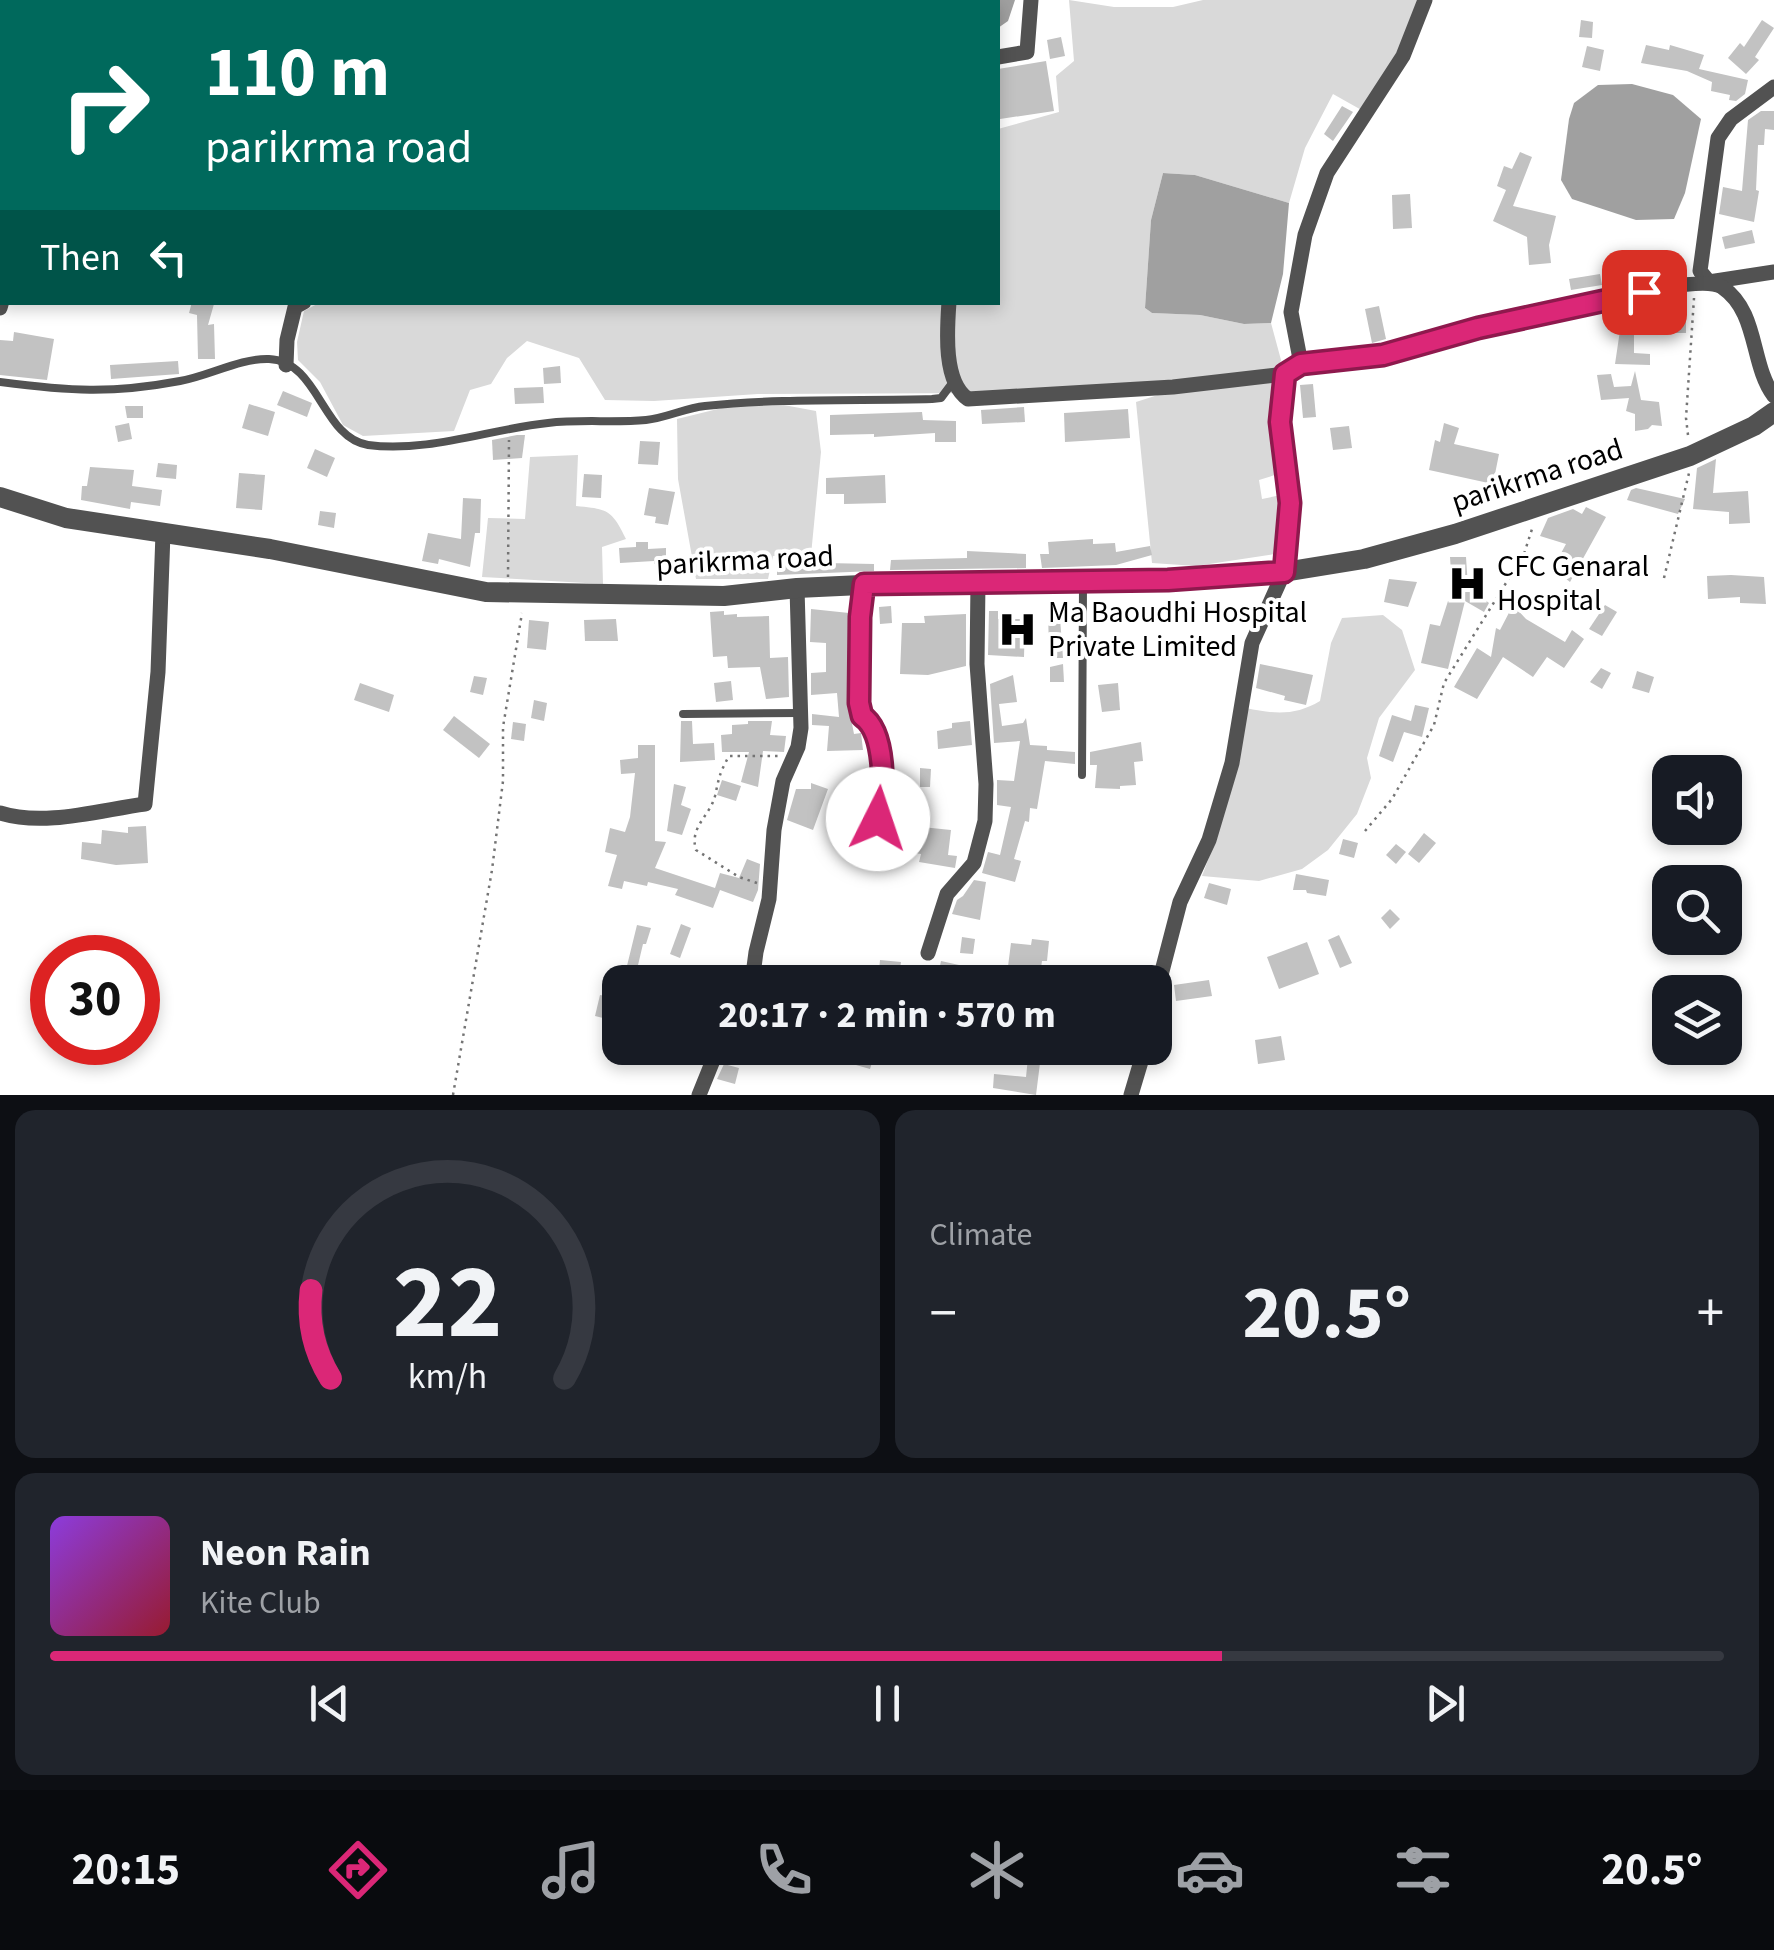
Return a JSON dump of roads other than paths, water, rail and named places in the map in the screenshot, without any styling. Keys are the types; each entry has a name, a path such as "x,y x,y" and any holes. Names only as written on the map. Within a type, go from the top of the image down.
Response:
{"street":[{"path":"1000,58 1027,52 1031,0"},
{"path":"1301,364 1291,312 1306,235 1327,173 1403,56 1425,0"},
{"path":"1702,283 1700,271 1718,138 1731,118 1774,87"},
{"path":"950,305 954,382 960,394 980,400 1173,387 1285,374 1301,364 1383,355 1478,328 1774,272"},
{"path":"1702,283 1723,288 1752,329 1766,384 1774,396"},
{"path":"286,365 287,340 299,305"},
{"path":"1164,965 1180,902 1209,840 1232,762 1252,643 1284,572 1290,503 1280,422 1285,374"},
{"name":"parikrma road","path":"0,497 66,518 270,549 486,592 724,596 864,584 1083,578 1168,580 1284,572 1364,559 1690,456 1754,426 1774,412"},
{"path":"0,813 56,816 145,804 158,672 163,534"},
{"path":"928,953 946,894 974,862 985,821 977,664 978,582"},
{"path":"864,584 859,703 862,716 870,722 877,739 883,775 881,807 871,844"},
{"path":"755,965 770,888 774,830 783,782 802,728 797,588"},
{"path":"699,1095 711,1065"},
{"path":"1131,1095 1139,1065"}],"lane":[{"path":"0,382 111,392 186,380 270,359 306,380 352,441 369,445 399,445 551,422 646,420 703,406 932,399 946,394 954,382"},
{"path":"1082,775 1083,578"},
{"path":"683,714 801,713"}],"place":[{"name":"CFC Genaral Hospital","path":"1467,583"},
{"name":"Ma Baoudhi Hospital Private Limited","path":"1018,629"}]}
